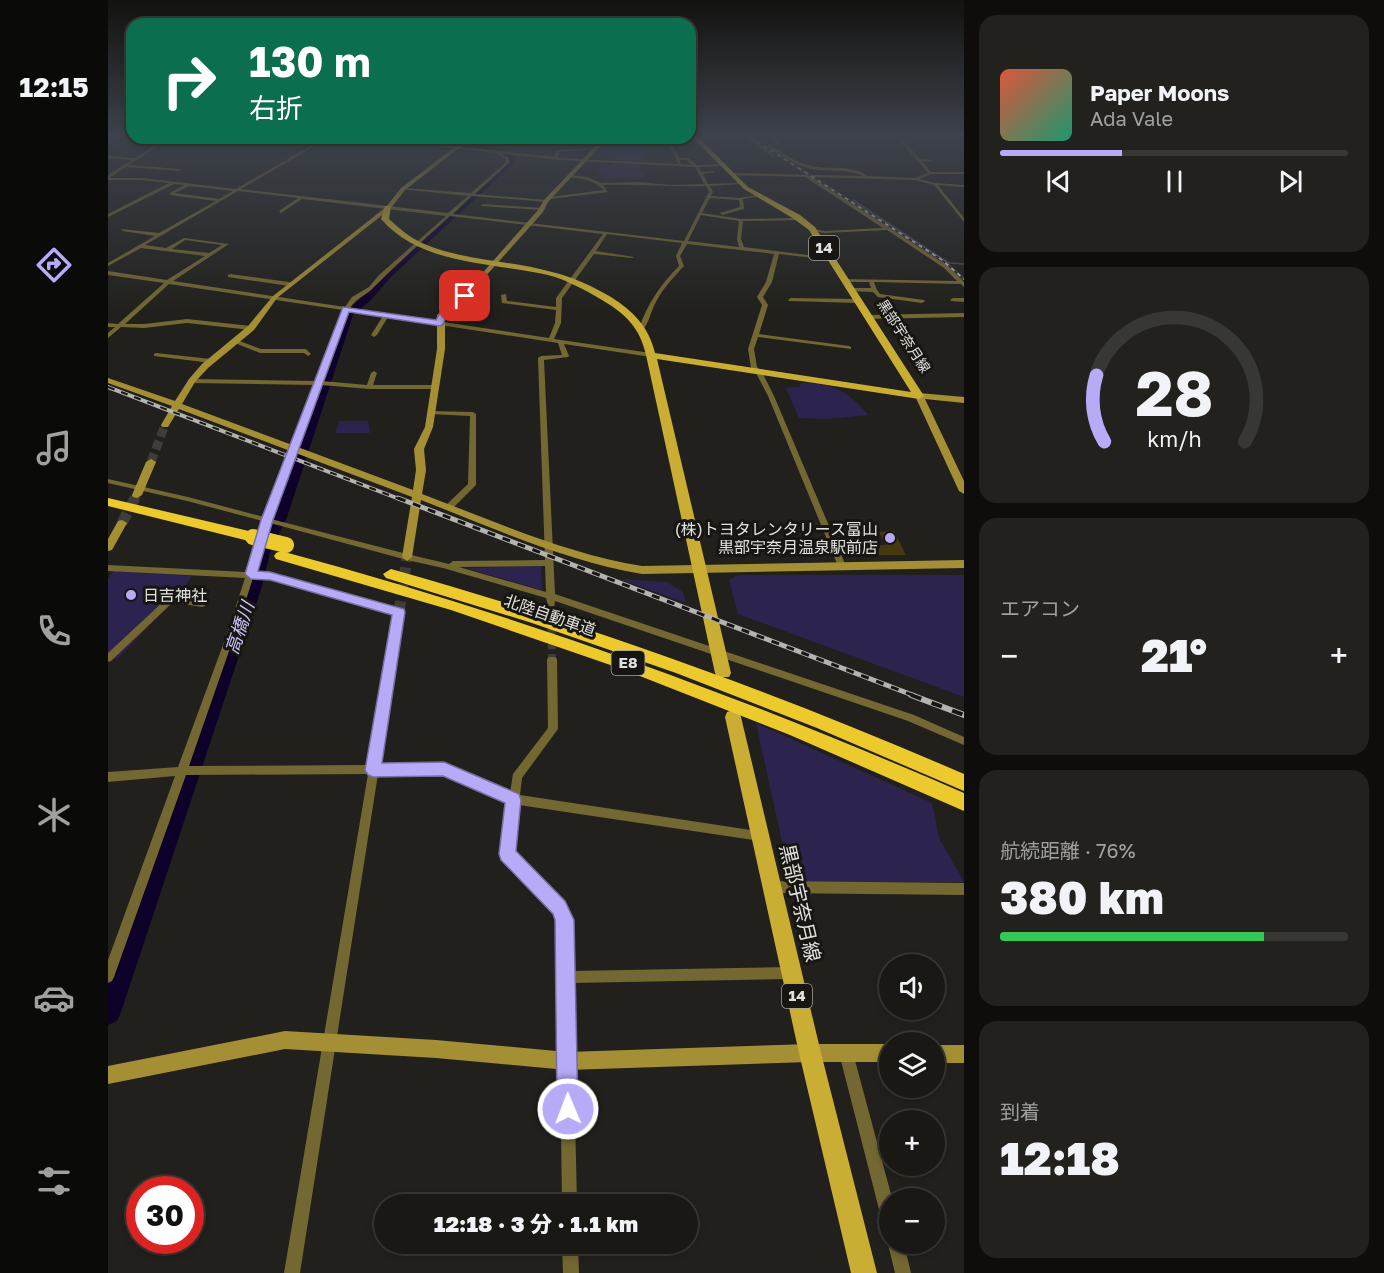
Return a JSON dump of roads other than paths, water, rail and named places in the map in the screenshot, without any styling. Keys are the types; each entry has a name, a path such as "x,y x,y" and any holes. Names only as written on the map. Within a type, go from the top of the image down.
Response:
{"highway":[{"name":"北陸自動車道","path":"108,501 158,513 251,542"},
{"name":"北陸自動車道","path":"108,513 251,542 459,593 608,641 761,697 964,783"},
{"name":"北陸自動車道","path":"284,550 604,654 770,718 964,802"}],"main road":[{"name":"黒部宇奈月線","path":"758,196 800,219 813,230 919,396"},
{"path":"388,208 385,219 400,235 443,252 540,271 572,281 611,302 642,329 651,355 723,672"},
{"name":"黒部宇奈月線","path":"651,355 919,396"},
{"name":"黒部宇奈月線","path":"733,717 810,1053 864,1273"}],"street":[{"path":"108,216 151,194"},
{"path":"162,198 170,194"},
{"path":"174,194 220,200"},
{"path":"108,265 229,194"},
{"path":"272,194 831,259"},
{"path":"165,425 192,381 211,361 237,342 251,328 274,297 388,208 399,194"},
{"path":"108,977 251,574 267,520 346,309 354,298 371,288 381,276 472,194"},
{"path":"477,194 548,200 585,194"},
{"path":"407,557 420,470 419,449 429,427 441,349 441,315 465,296 553,194"},
{"path":"834,194 946,267 963,284"},
{"path":"943,194 964,221"},
{"path":"642,329 646,311 668,280 682,266 678,256 687,243 709,197 741,199 758,196"},
{"path":"281,212 301,198"},
{"path":"714,216 742,208 741,199"},
{"path":"483,205 542,209"},
{"path":"701,214 741,220 800,219"},
{"path":"741,220 739,239 742,249"},
{"path":"813,230 825,232 889,229"},
{"path":"123,230 159,235"},
{"path":"551,340 558,323 556,309 559,298 606,233"},
{"path":"108,336 168,282 227,244 184,239 168,249"},
{"path":"140,246 210,255"},
{"path":"593,252 632,257"},
{"path":"777,253 769,282 760,297 765,304 751,349 754,368 759,372 842,566"},
{"path":"108,273 651,355"},
{"path":"230,276 289,284"},
{"path":"844,280 963,284"},
{"path":"871,280 878,295 922,301"},
{"path":"932,282 935,290"},
{"path":"850,290 874,290"},
{"path":"504,295 504,302 556,309"},
{"path":"791,300 858,301"},
{"path":"953,300 964,300"},
{"path":"374,335 386,315"},
{"path":"868,317 964,315"},
{"path":"108,325 157,325 187,321 251,328"},
{"path":"755,335 849,348"},
{"path":"551,600 541,358 566,356 560,341"},
{"path":"237,342 260,351 306,351 308,354"},
{"path":"156,355 211,361"},
{"path":"369,387 374,373"},
{"path":"108,380 295,448 549,546 605,564 642,570 700,567 964,564"},
{"path":"192,381 319,382 369,387 435,387"},
{"path":"919,396 964,400"},
{"path":"919,396 964,491"},
{"path":"431,413 473,414 472,484 449,507"},
{"path":"140,491 151,462"},
{"path":"108,481 140,491 267,520 444,565 718,651 911,718 964,741"},
{"path":"108,548 116,528"},
{"path":"444,565 550,563"},
{"path":"108,568 270,576 399,612 292,1273"},
{"path":"108,659 167,603 174,600 203,604"},
{"path":"552,659 552,729 517,777 507,854 559,907 564,920 569,1194"},
{"path":"108,777 182,771 444,769 513,800 760,836"},
{"path":"772,887 964,889"},
{"path":"566,977 792,973"},
{"path":"108,1075 285,1040 567,1061 879,1053"},
{"path":"846,1053 881,1188"},
{"path":"945,1053 964,1054"},
{"path":"570,1254 571,1273"},
{"path":"898,1254 903,1273"}],"waterway":[{"name":"高橋川","path":"108,1012 254,586 262,553 279,517 348,314 475,194"},
{"path":"853,200 949,263 964,264"}],"tunnel":[{"path":"151,462 165,425"},
{"path":"134,500 137,495"},
{"path":"122,523 135,498"},
{"path":"399,612 407,557"},
{"path":"551,604 552,659"}],"railway":[{"path":"840,194 942,260 964,279"},
{"path":"108,387 402,500"},
{"path":"398,498 915,696"},
{"path":"911,695 964,715"}],"place":[{"name":"(株)トヨタレンタリース富山 黒部宇奈月温泉駅前店","path":"890,538"},
{"name":"日吉神社","path":"131,595"}]}
